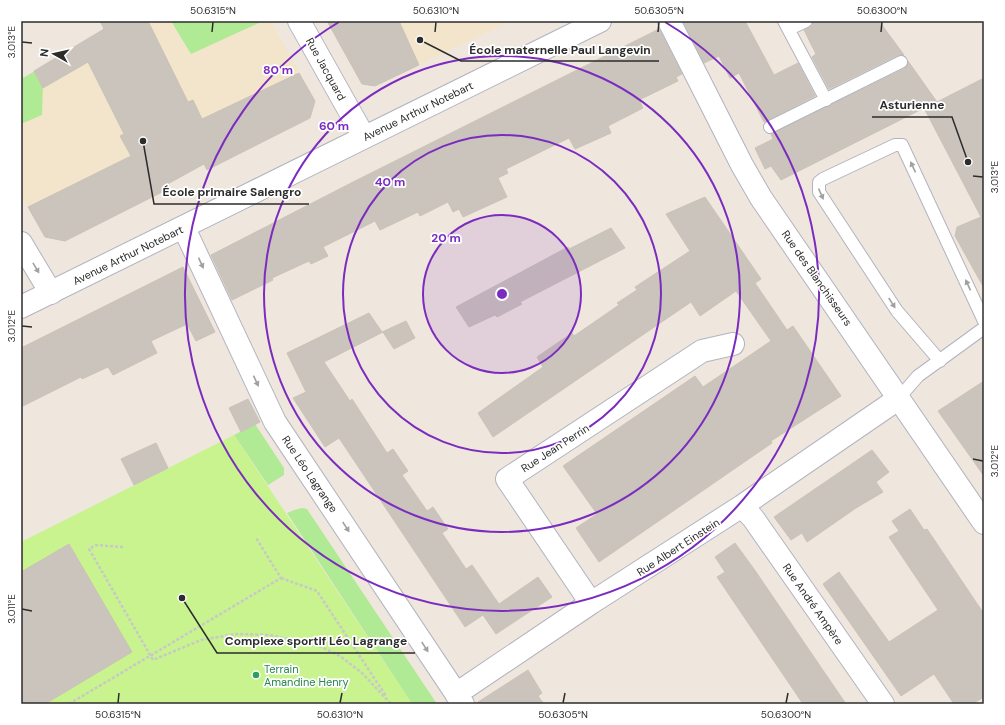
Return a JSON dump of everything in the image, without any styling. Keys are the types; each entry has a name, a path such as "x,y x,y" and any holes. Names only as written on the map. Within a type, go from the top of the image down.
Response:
{"street":[{"name":"Rue Jacquard","path":"299,21 364,138"},
{"name":"Avenue Arthur Notebart","path":"21,307 184,228 600,21"},
{"name":"Rue des Blanchisseurs","path":"669,21 761,198 984,523"},
{"name":"Rue Léo Lagrange","path":"184,228 275,422 459,699"},
{"path":"21,243 51,293"},
{"name":"Rue Jean Perrin","path":"591,603 507,479 702,351 733,344"},
{"name":"Rue Albert Einstein","path":"459,699 591,603 742,506 898,399"},
{"name":"Rue André Ampère","path":"742,506 883,704"}],"lane":[{"path":"805,21 786,25 826,100"},
{"path":"770,127 901,62"},
{"path":"940,360 897,311 819,192 819,182 823,178 895,145 902,144 984,321"},
{"path":"898,399 918,376 984,328"}],"path":[{"path":"256,538 281,578 318,591 360,654 390,703"},
{"path":"123,547 96,545 89,549 153,660 201,640 236,634 270,635 319,646 340,656 362,673 390,703"},
{"path":"69,704 281,578"}],"shaded area":[{"path":"117,21 271,21 315,101 310,118 207,170 204,164 164,185 166,190 65,241 45,237 21,195 21,79"},
{"path":"357,21 511,21 386,81"}],"green space":[{"path":"171,21 263,21 191,54"},
{"path":"35,71 43,84 42,115 21,124 21,79"},
{"path":"255,424 284,468 284,475 268,485 234,435"},
{"path":"234,435 412,704 21,704 21,542"},
{"path":"302,508 307,509 437,704 412,704 287,513"}],"building":[{"path":"100,21 148,21 188,102 193,100 202,119 299,73 315,101 310,118 207,170 204,164 164,186 166,190 65,241 45,237 28,207 131,156 120,136 124,134 88,62 43,88 34,71 104,29"},
{"path":"327,21 399,21 419,65 375,86 362,84"},
{"path":"683,21 745,21 774,75 798,63 815,96 764,122 739,73 730,78 719,56 704,63"},
{"path":"813,21 879,21 904,55 898,55 829,89 812,57 816,54 804,30 812,26"},
{"path":"659,29 682,74 676,77 678,81 639,100 643,108 608,126 611,133 575,149 569,138 506,169 508,173 498,178 507,197 463,217 459,209 453,212 448,202 420,216 418,212 380,230 375,221 323,247 328,256 311,264 309,261 272,278 273,280 232,300 211,255 357,180"},
{"path":"908,61 937,102 984,78 984,288 955,236 957,227 981,217 924,108 781,180 771,166 765,169 755,148 773,139 771,134 904,69"},
{"path":"705,197 761,279 755,283 787,330 793,326 841,396 771,441 772,443 599,562 576,528 597,514 563,466 695,376 703,387 771,341 736,291 700,316 691,302 493,437 478,413 543,367 537,357 572,333 574,336 619,305 617,303 637,290 635,287 690,251 666,214"},
{"path":"611,228 625,248 520,302 522,304 497,317 495,315 469,327 456,307 568,247 569,249"},
{"path":"183,267 215,332 196,341 187,324 151,341 157,353 113,375 108,367 82,379 81,377 21,407 21,348"},
{"path":"369,313 382,332 406,321 415,338 394,349 383,332 324,362 350,401 352,399 387,453 393,449 408,471 402,475 427,511 433,507 448,529 442,533 466,569 472,565 499,604 538,577 552,597 496,634 483,615 465,627 339,438 325,447 293,398 306,392 287,353"},
{"path":"984,381 984,476 938,411"},
{"path":"248,399 260,422 241,432 229,408"},
{"path":"156,443 168,468 134,485 121,459"},
{"path":"872,450 889,472 876,482 883,492 856,508 807,542 802,533 791,540 774,517"},
{"path":"910,509 924,530 927,529 984,614 984,697 972,704 954,704 934,674 901,696 823,584 839,572 889,642 938,610 889,537 899,531 892,521"},
{"path":"735,543 846,704 803,704 717,577 725,572 715,557"},
{"path":"69,544 132,652 45,704 21,704 21,572"},
{"path":"528,670 542,693 538,696 544,704 475,704"}],"place":[{"name":"École maternelle Paul Langevin","path":"420,40"},
{"name":"École primaire Salengro","path":"143,141"},
{"name":"Asturienne","path":"968,162"},
{"name":"Complexe sportif Léo Lagrange","path":"182,598"},
{"name":"Terrain Amandine Henry","path":"256,675"}]}
